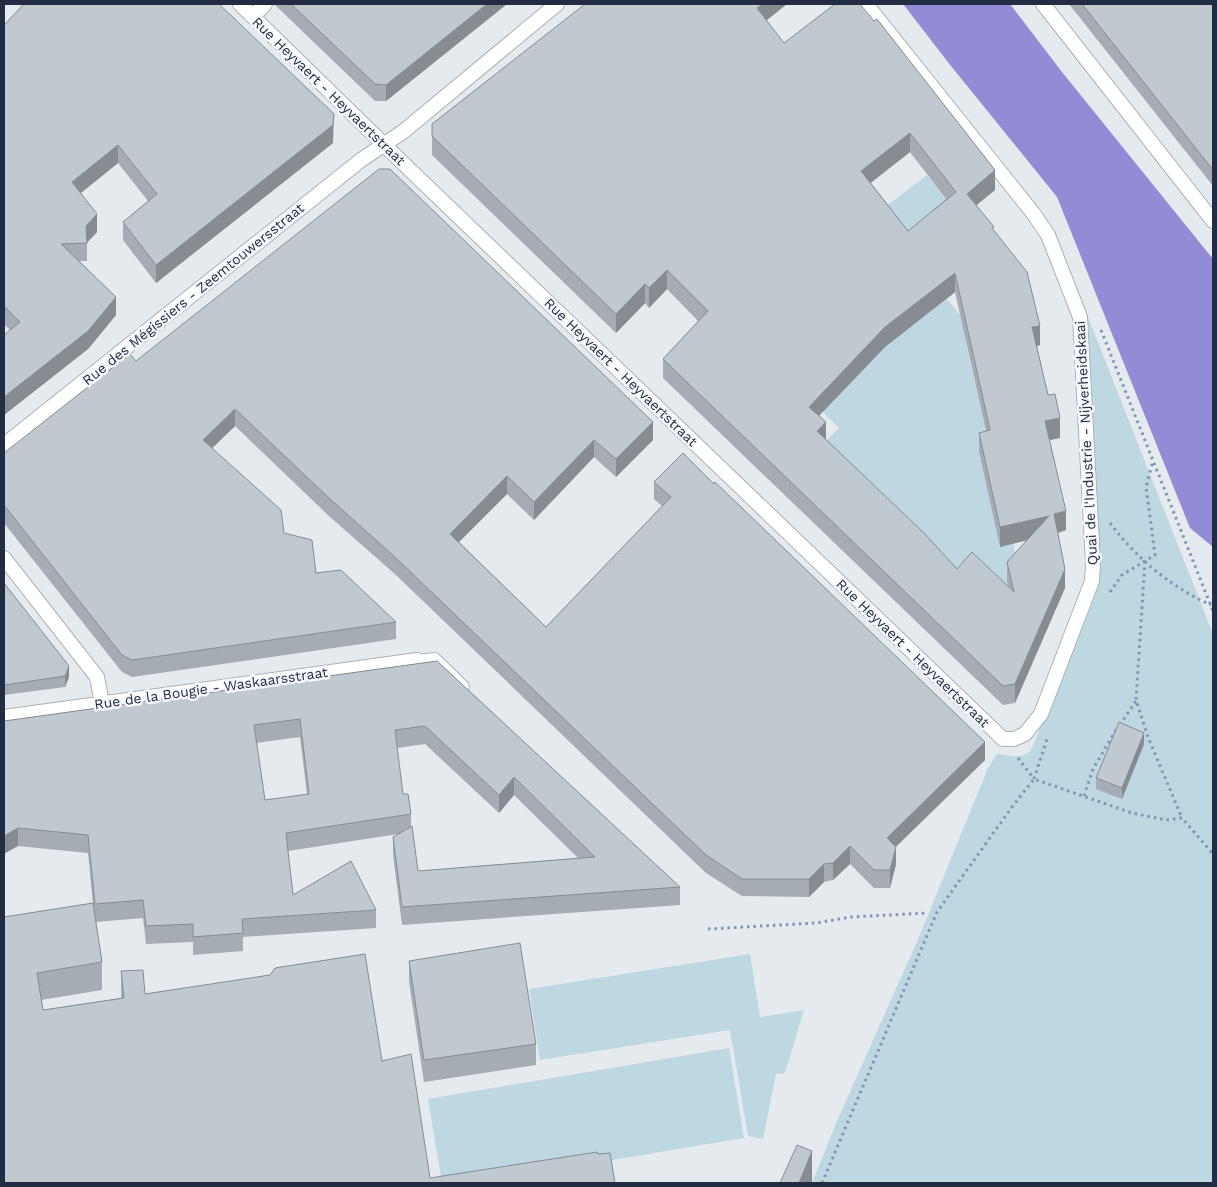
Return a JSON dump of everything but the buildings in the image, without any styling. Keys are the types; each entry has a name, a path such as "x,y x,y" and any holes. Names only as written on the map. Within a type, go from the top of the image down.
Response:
{"street":[{"name":"Rue Heyvaert - Heyvaertstraat","path":"240,4 1003,739"},
{"path":"252,16 265,4"},
{"name":"Rue des Mégissiers - Zeemtouwersstraat","path":"4,445 361,160 404,130 557,4"},
{"name":"Quai de l'Industrie - Nijverheidskaai","path":"866,4 1033,213 1048,235 1080,317 1093,564 1092,581 1041,714 1025,734 1014,739 1003,739"},
{"path":"1043,4 1213,222"},
{"path":"4,558 97,677 102,703"},
{"name":"Rue de la Bougie - Waskaarsstraat","path":"4,717 418,660"}],"lane":[{"path":"418,660 435,658 468,691"}],"path":[{"name":"Quai de l'Industrie - Nijverheidskaai","path":"1098,322 1213,611"},
{"path":"1089,494 1126,544 1145,562 1192,597 1211,606"},
{"path":"1145,562 1136,700 1148,737 1182,818 1213,854"},
{"path":"1084,796 1093,769 1136,700"},
{"path":"822,1183 937,912 1034,779 1132,813 1166,820 1182,818"},
{"path":"708,929 816,924 851,916 928,913"}],"shaded area":[{"path":"903,4 1010,4 1062,72 1213,259 1213,547 1190,528 1057,197"},
{"path":"927,175 961,218 1000,257 947,299 970,327 965,339 990,450 979,453 1000,546 1013,543 1022,583 992,591 957,589 826,441 839,428 823,412 809,265"},
{"path":"1088,317 1213,634 1213,1183 812,1183 837,1121 919,937 988,768 997,754 1020,756 1031,750 1094,599 1099,574"},
{"path":"750,954 760,1017 804,1010 785,1073 776,1074 763,1139 748,1136 730,1030 540,1060 529,989"},
{"path":"729,1048 744,1138 477,1183 442,1183 428,1099"}]}
